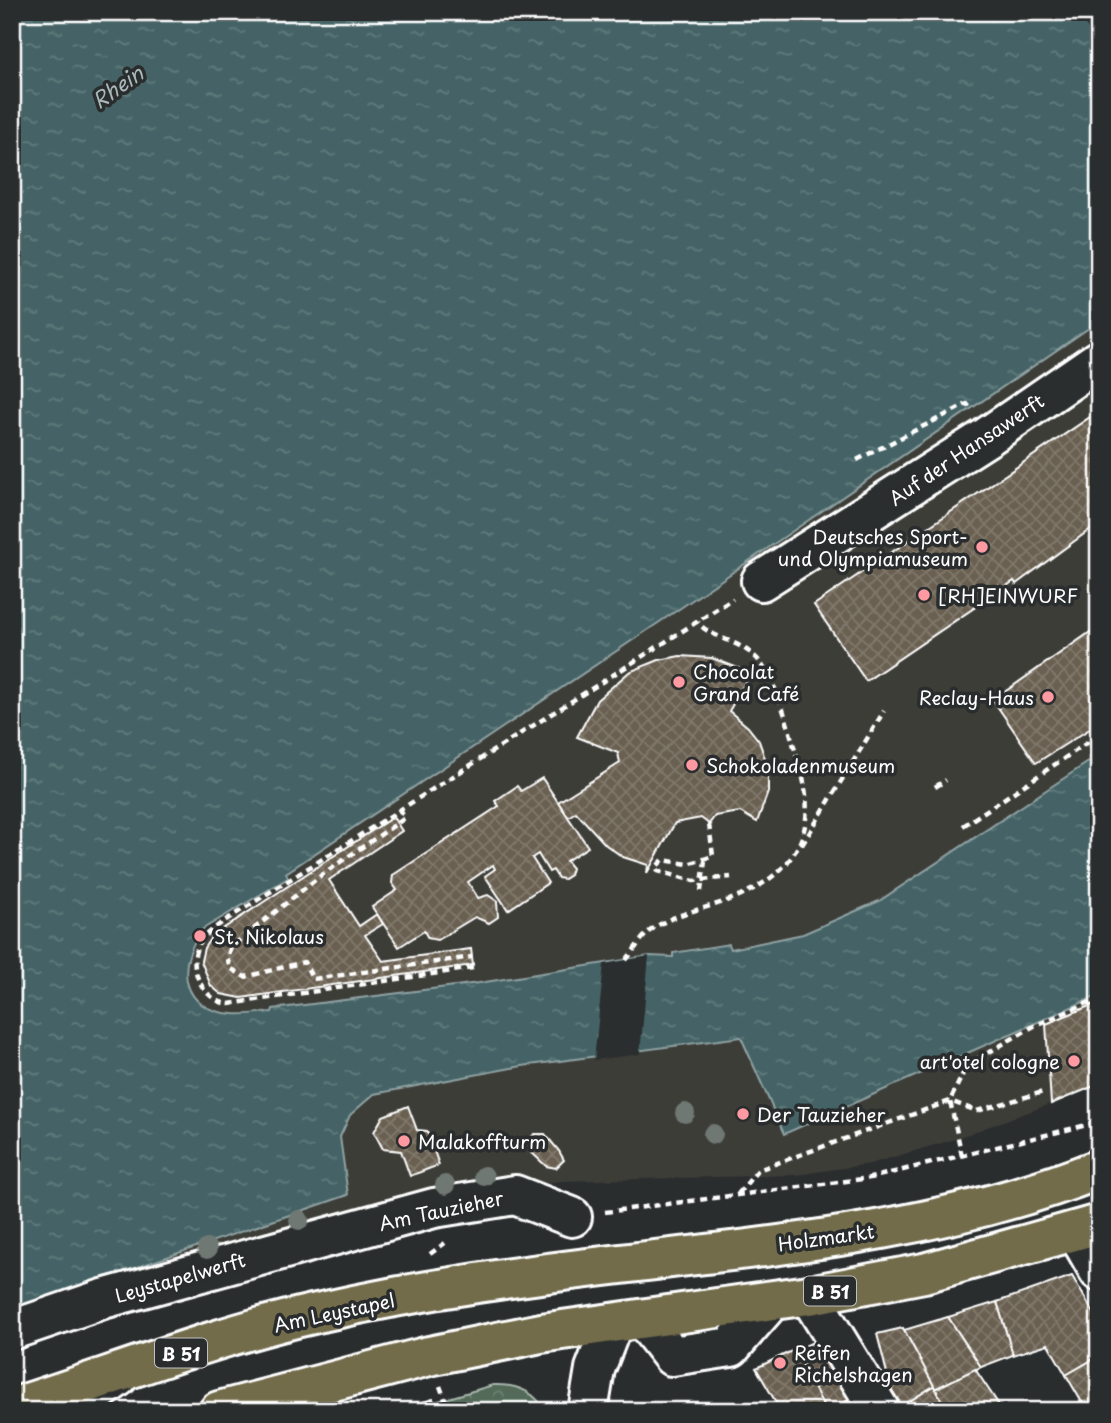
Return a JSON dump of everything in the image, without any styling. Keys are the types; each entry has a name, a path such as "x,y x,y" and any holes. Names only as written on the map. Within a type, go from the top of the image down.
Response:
{"main road":[{"name":"Holzmarkt","path":"547,1272 822,1238 912,1224 991,1204 1099,1169"},
{"name":"B 51","path":"219,1411 429,1356 556,1330 809,1295 924,1273 1087,1227"},
{"name":"Am Leystapel","path":"12,1408 237,1335 317,1313 547,1272"}],"street":[{"name":"Auf der Hansawerft","path":"761,581 988,437 1099,359"},
{"name":"Am Tauzieher","path":"349,1230 434,1208 515,1195 572,1217"},
{"path":"1087,1227 1098,1269"},
{"name":"Leystapelwerft","path":"12,1330 103,1299 349,1230"},
{"path":"809,1295 880,1411"},
{"path":"588,1411 595,1369 628,1321"},
{"name":"Am Leystapel","path":"71,1411 125,1372"}],"path":[{"path":"1094,12 1099,20"},
{"path":"857,460 967,404 988,437"},
{"path":"473,968 312,990 238,1004 220,1004 208,996 201,985 195,964 198,946 215,928 761,581"},
{"path":"698,622 702,628 743,647 761,662 787,720 807,783 807,815 798,851"},
{"path":"626,960 649,932 683,913 740,895 769,878 798,851 884,711"},
{"path":"963,826 1099,735"},
{"path":"935,787 946,779"},
{"path":"399,809 405,818 324,873 231,947 227,957 230,968 245,977 304,962 313,979 472,957"},
{"path":"709,824 713,856 705,861 688,864 663,860 656,866 658,871 694,881 732,877"},
{"path":"701,891 705,861"},
{"path":"962,1156 950,1101 967,1065 1034,1026 1099,998"},
{"path":"737,1195 758,1170 950,1101 977,1111 1043,1092"},
{"path":"572,1217 870,1178 1099,1122"},
{"path":"444,1399 449,1411"}],"shaded area":[{"path":"1099,321 1099,1086 952,1140 870,1164 796,1175 562,1181 428,1196 97,1287 12,1152 190,954 200,937 288,878 285,873 682,607"}],"green space":[{"path":"493,1385 524,1390 536,1398 545,1411 438,1411 435,1402"}],"water":[{"name":"Rhein","path":"12,12 1099,12 1099,321 682,607 286,873 288,878 203,929 188,957 186,971 193,995 202,1005 215,1011 248,1014 479,983 649,956 673,957 673,953 729,944 731,949 803,934 879,901 1099,755 1099,995 784,1134 741,1037 522,1066 374,1094 350,1115 340,1137 348,1195 12,1310"}],"pier":[{"path":"1077,12 1099,12 1099,46"},
{"path":"649,956 640,1054 594,1060 604,964"}],"building":[{"name":"Deutsches Sport- und Olympiamuseum","path":"1099,411 1099,523 1016,584 1014,581 866,681 814,605"},
{"name":"Reclay-Haus","path":"1099,626 1099,723 1036,763 993,700"},
{"name":"Schokoladenmuseum","path":"680,656 712,658 751,673 729,711 748,727 759,741 768,767 768,792 757,822 740,812 715,816 709,824 701,818 675,823 647,873 648,865 623,857 606,845 576,812 568,817 558,802 620,763 618,753 577,737 597,700 629,672 659,660"},
{"path":"542,778 588,847 566,861 572,868 570,875 564,879 558,878 553,870 549,872 538,854 532,858 548,883 508,910 485,876 495,869 493,865 468,882 478,898 488,895 497,901 498,917 489,923 475,917 437,940 428,938 424,931 399,947 372,907 397,890 392,883 393,875 499,806 495,801 517,786 521,791"},
{"path":"393,817 402,831 329,880 359,926 377,914 383,924 365,935 383,961 471,949 473,965 241,998 221,994 211,986 201,961 204,948 212,936"},
{"name":"art'otel cologne","path":"1099,1002 1099,1084 1051,1104 1046,1024"},
{"name":"Malakoffturm","path":"408,1106 417,1130 427,1131 439,1165 410,1176 401,1151 383,1149 374,1132 383,1116"},
{"path":"534,1134 545,1134 559,1151 564,1160 556,1168 546,1166 530,1151 528,1143"},
{"path":"1072,1276 1099,1322 1099,1356 1066,1375 1048,1344 1013,1355 997,1302"},
{"path":"997,1302 1013,1355 981,1367 948,1317"},
{"path":"948,1317 981,1367 935,1389 904,1330"},
{"path":"903,1328 934,1386 902,1406 891,1389 877,1334"},
{"path":"813,1342 819,1343 851,1399 826,1411 794,1351"},
{"path":"794,1350 826,1411 781,1411 756,1368"},
{"path":"1099,1356 1099,1411 1087,1411 1066,1375"},
{"path":"975,1369 1003,1411 948,1411 935,1389"},
{"path":"934,1386 948,1411 904,1411 902,1406"},
{"path":"433,1399 438,1411 392,1411 406,1407"},
{"path":"850,1400 856,1411 828,1410"},
{"path":"686,1403 689,1411 665,1411"}],"place":[{"name":"Deutsches Sport- und Olympiamuseum","path":"982,547"},
{"name":"[RH]EINWURF","path":"924,595"},
{"name":"Chocolat Grand Café","path":"679,682"},
{"name":"Reclay-Haus","path":"1048,697"},
{"name":"Schokoladenmuseum","path":"692,765"},
{"name":"St. Nikolaus","path":"200,936"},
{"name":"art'otel cologne","path":"1074,1061"},
{"name":"Der Tauzieher","path":"743,1114"},
{"name":"Malakoffturm","path":"404,1141"},
{"name":"Reifen Richelshagen","path":"780,1363"}]}
